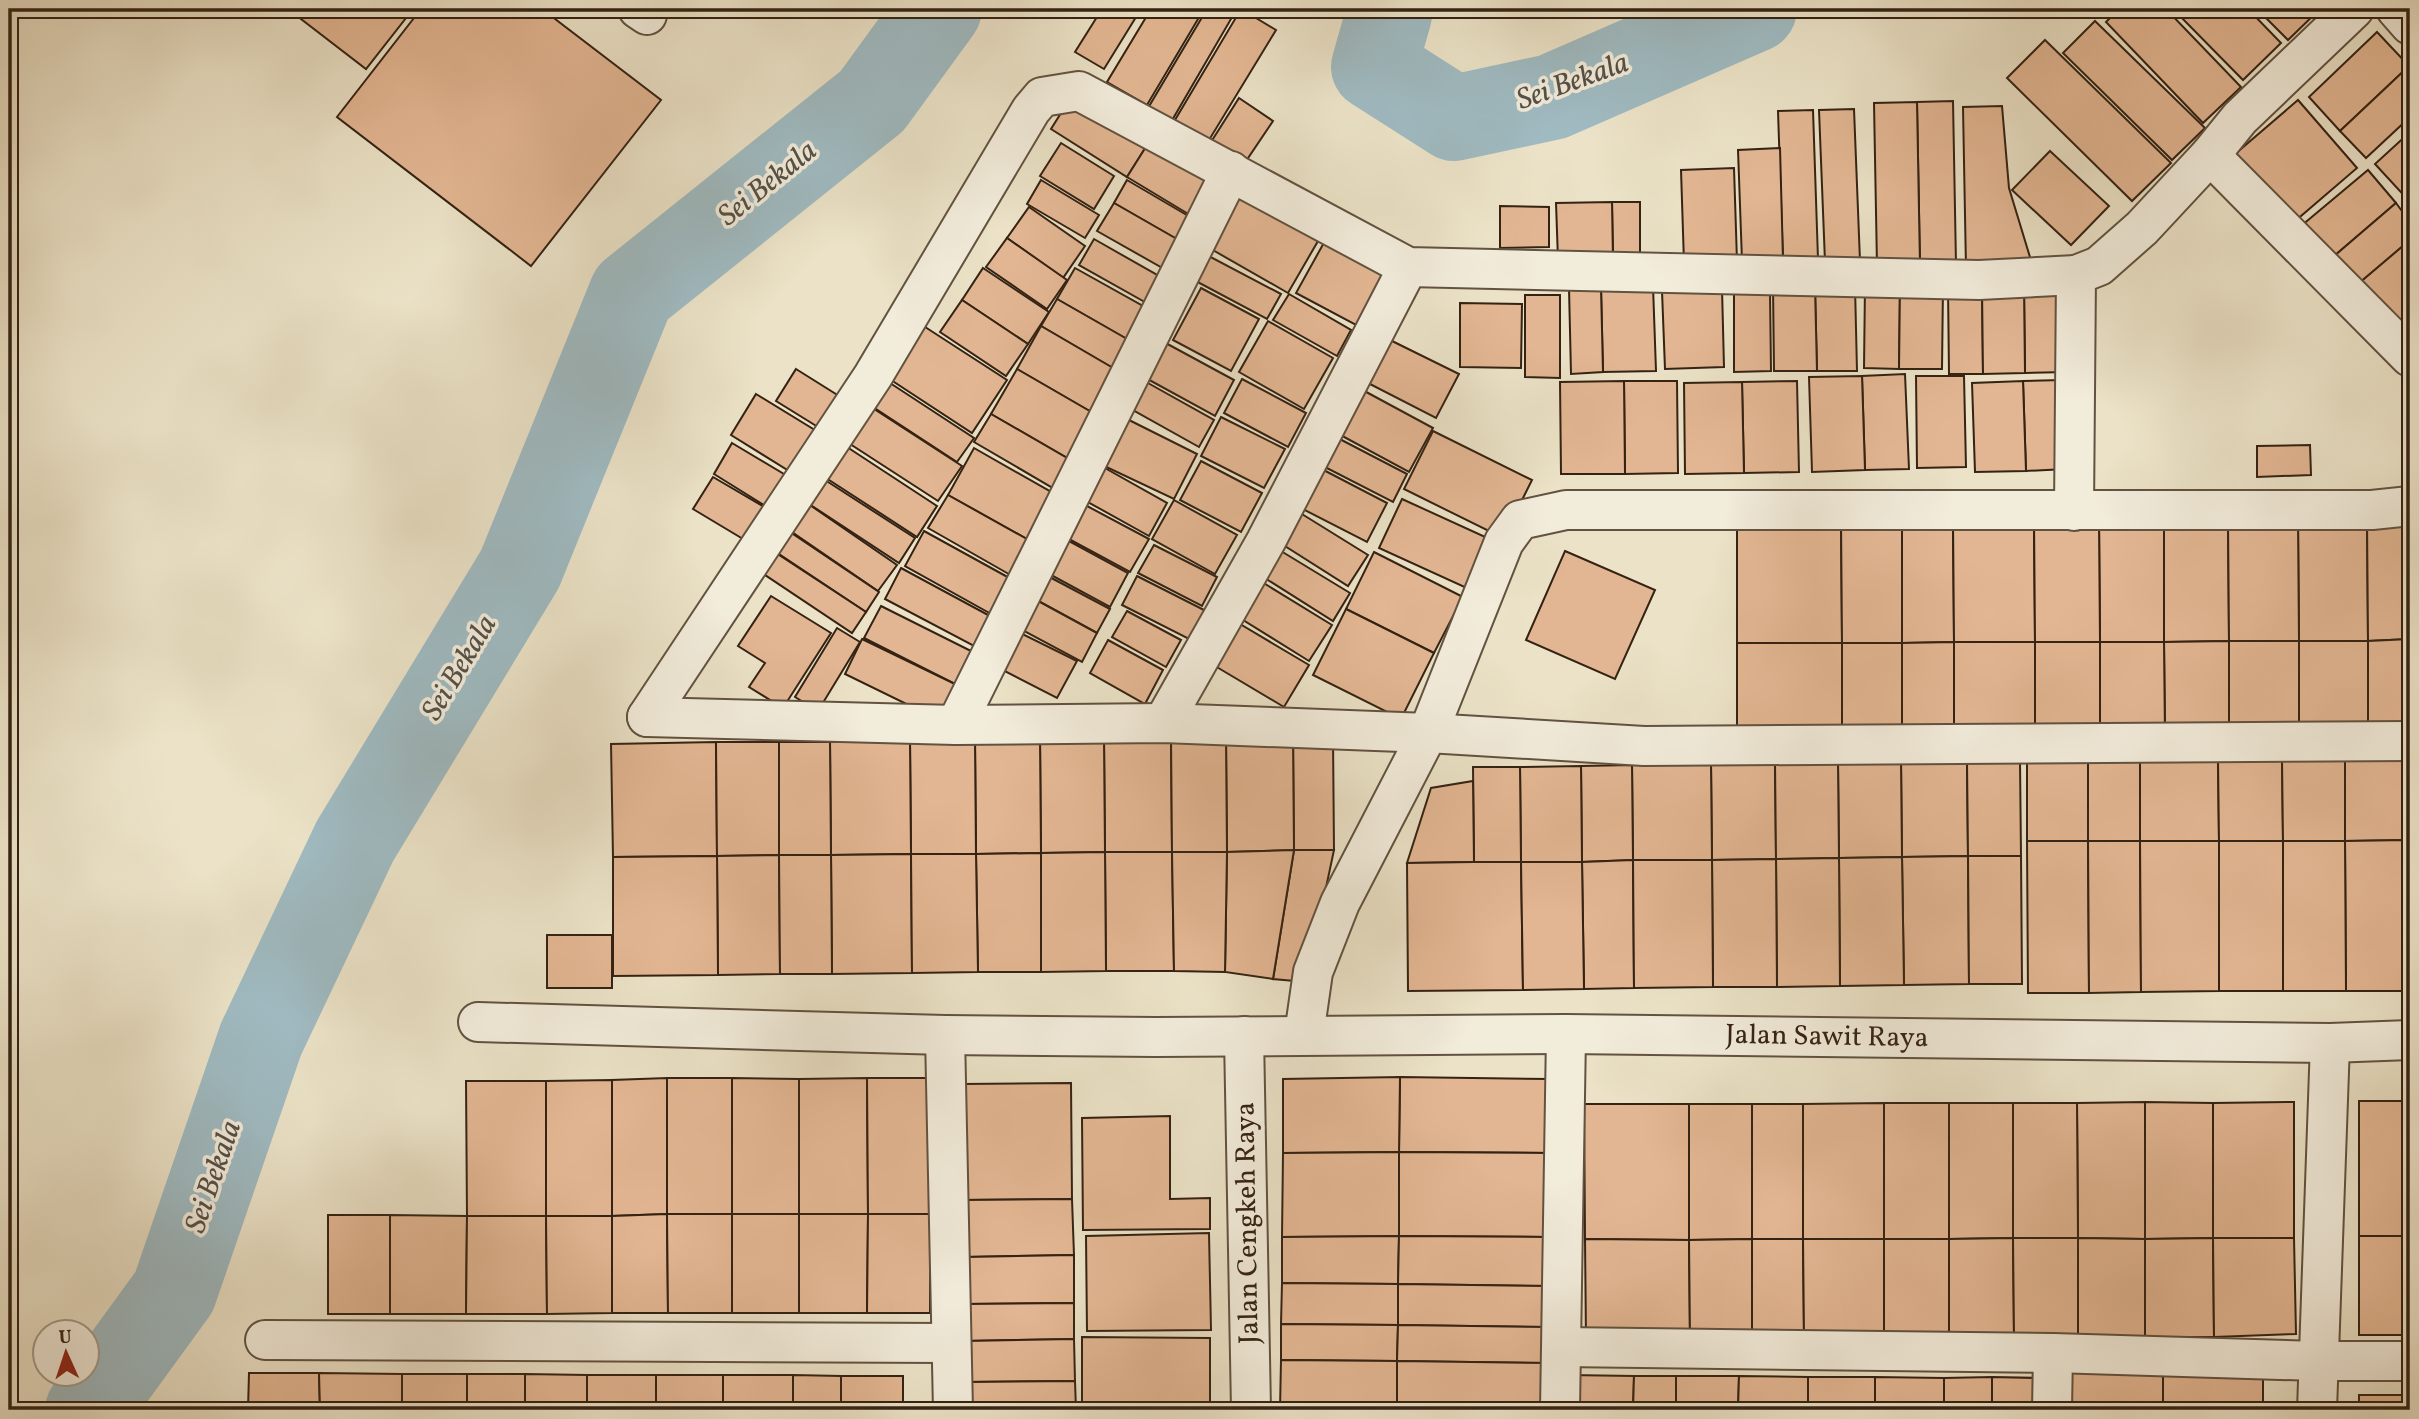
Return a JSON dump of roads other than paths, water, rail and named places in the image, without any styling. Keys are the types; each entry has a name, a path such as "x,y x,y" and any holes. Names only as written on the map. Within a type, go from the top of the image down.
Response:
{"street":[{"path":"2354,9 2240,118 2210,155 2142,228 2099,266 2076,275 1979,280 1408,267 1079,91 1042,97 1031,110 873,376 648,717 956,725 1163,723 1428,733 1644,746 2410,741"},
{"path":"2396,9 2410,25"},
{"path":"2210,155 2410,357"},
{"path":"956,725 1231,171"},
{"path":"1163,723 1266,541 1408,267"},
{"path":"2074,511 2076,275"},
{"path":"1304,1035 1313,972 1340,903 1428,733 1504,542 1520,520 1566,510 2372,510 2410,506"},
{"name":"Jalan Sawit Raya","path":"478,1022 945,1035 1566,1034 2330,1043 2410,1040"},
{"path":"1560,1410 1566,1034"},
{"path":"945,1035 953,1410"},
{"name":"Jalan Cengkeh Raya","path":"1244,1036 1251,1410"},
{"path":"2317,1410 2330,1043"},
{"path":"265,1339 950,1343"},
{"path":"1562,1347 2053,1353 2410,1361"},
{"path":"2052,1410 2053,1353"}],"waterway":[{"name":"Sei Bekala","path":"88,1410 174,1292 261,1039 355,841 520,569 632,293 872,101 939,9"},
{"name":"Sei Bekala","path":"1387,9 1389,14 1374,67 1454,118 1552,97 1754,9"}]}
